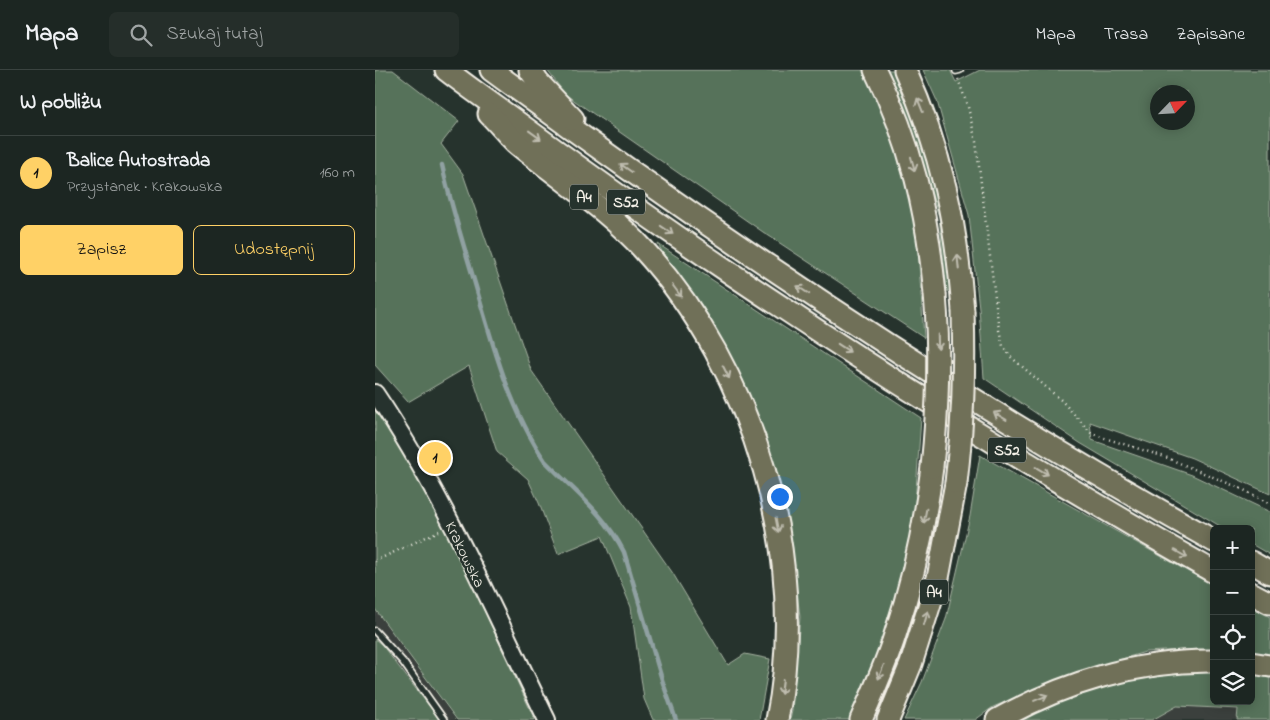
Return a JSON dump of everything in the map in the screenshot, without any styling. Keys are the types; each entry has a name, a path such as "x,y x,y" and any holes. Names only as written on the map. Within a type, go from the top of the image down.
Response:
{"highway":[{"path":"491,70 605,154"},
{"path":"530,70 605,154"},
{"path":"861,720 895,636 909,590 928,499 938,396 939,357 935,294 927,229 913,164 894,111 875,70"},
{"name":"A4","path":"888,720 911,664 935,586 956,483 963,406 963,311 956,242 945,185 929,129 905,70"},
{"name":"S52","path":"450,73 660,226 873,368 1132,526 1210,570"},
{"name":"A4","path":"450,73 516,142 580,193 642,248 689,308 736,391 757,445 773,506 784,576 786,636 777,720"},
{"name":"S52","path":"605,154 763,263 983,406 1210,540"},
{"path":"1255,564 1270,573"},
{"path":"1255,595 1270,603"},
{"path":"997,720 1018,708 1056,692 1125,670 1158,664 1210,661"},
{"path":"1255,664 1270,666"}],"street":[{"name":"Krakowska","path":"375,393 401,433 453,526 547,720"}],"lane":[{"path":"375,631 403,662 444,720"}],"path":[{"path":"958,71 976,142 999,330 1003,346 1011,357 1061,400 1092,434 1165,457 1242,489 1270,504"},
{"path":"375,561 453,526"}],"shaded area":[{"path":"375,610 456,720 375,720"},
{"path":"1177,706 1239,709 1237,720 1152,720"}],"green space":[{"path":"375,70 393,70 459,121 441,144 463,174 531,370 672,572 728,665 745,654 770,659 759,720 653,720 644,699 631,607 602,536 558,554 528,479 497,452 469,366 408,402 375,365"},
{"path":"547,70 866,70 902,156 916,220 924,338 763,232 565,94"},
{"path":"887,70 894,70 924,141 939,206 951,291 947,291 939,217 904,107"},
{"path":"923,70 950,70 956,82 980,70 1270,70 1270,494 1192,458 1090,422 1092,440 1192,475 1270,512 1270,555 1255,546 1255,525 1218,525 1080,443 984,378 969,215 937,101"},
{"path":"658,244 921,418 914,519 891,626 852,720 790,720 800,617 791,543 778,477 743,380 703,307 664,255"},
{"path":"375,406 437,509 535,720 457,720 375,609"},
{"path":"980,455 1210,584 1210,650 1145,652 1072,674 993,707 975,720 904,720 922,682 946,619 970,516"},
{"path":"1255,609 1270,617 1270,656 1255,654"},
{"path":"375,639 382,645 440,720 375,720"},
{"path":"1210,670 1210,705 1255,705 1255,672 1270,675 1270,720 1237,720 1238,709 1177,706 1152,720 1015,720 1094,689 1153,674"}],"waterway":[{"path":"442,165 489,332 512,399 545,461 598,514 624,552 676,720"}],"place":[{"name":"Balice Autostrada","path":"435,458"}]}
